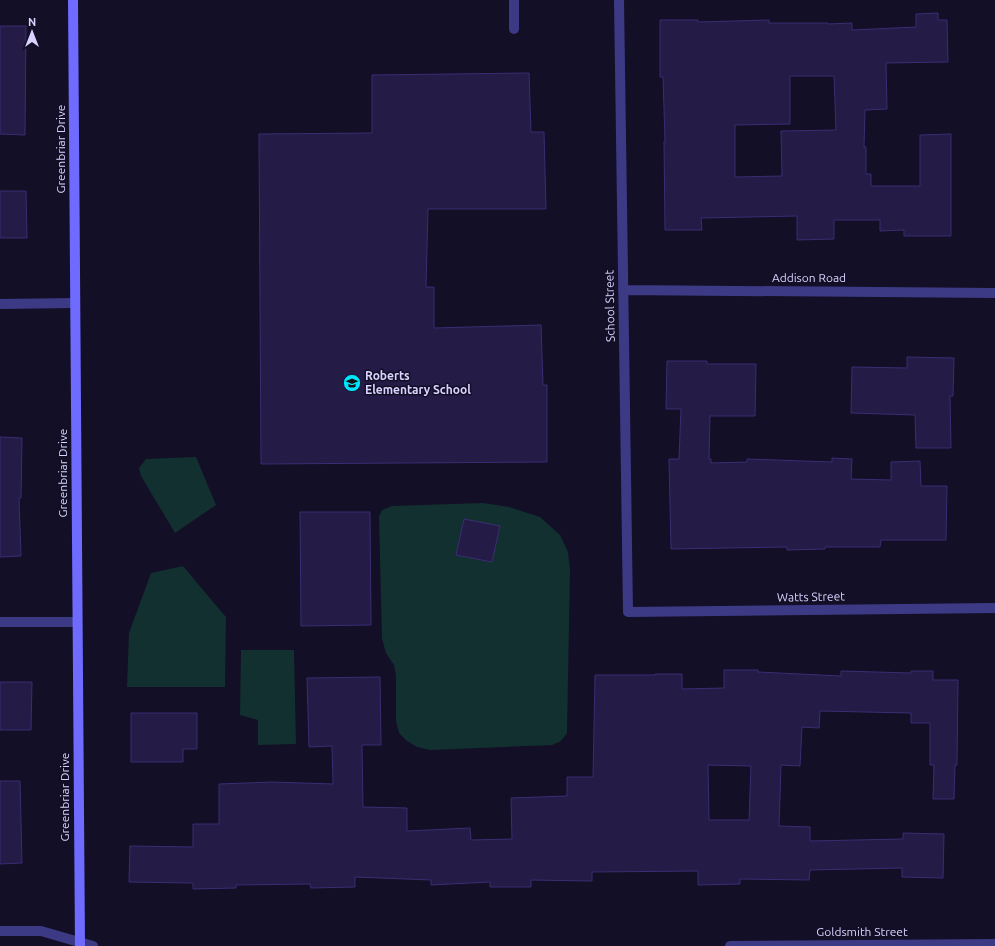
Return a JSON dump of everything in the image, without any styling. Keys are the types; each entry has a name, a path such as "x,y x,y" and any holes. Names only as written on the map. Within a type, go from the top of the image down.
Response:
{"main road":[{"name":"Greenbriar Drive","path":"73,0 80,944"}],"street":[{"path":"514,0 514,29"},
{"name":"School Street","path":"619,0 628,612"},
{"name":"Addison Road","path":"623,290 995,292"},
{"path":"0,304 75,303"},
{"name":"Watts Street","path":"628,612 995,608"},
{"path":"0,622 77,622"},
{"path":"0,931 41,931 80,944 93,946"},
{"name":"Goldsmith Street","path":"730,946 995,944"}],"green space":[{"path":"196,457 216,505 175,533 141,476 139,468 146,459"},
{"path":"483,503 509,507 540,517 560,535 568,552 570,570 567,733 561,741 552,745 430,750 417,747 407,741 399,733 396,721 396,675 394,665 386,653 382,639 379,517 382,510 392,506"},
{"path":"183,566 226,617 225,687 127,687 129,633 151,573"},
{"path":"241,650 294,650 296,744 258,745 258,720 240,715"}],"building":[{"path":"938,13 938,20 947,20 948,62 886,63 887,109 865,110 864,147 866,147 866,174 871,174 871,186 920,186 920,135 951,134 951,236 904,236 904,230 880,231 880,220 834,220 834,239 797,240 797,216 701,218 702,230 665,230 665,141 663,77 660,77 660,20 698,20 698,22 769,20 769,23 852,23 852,30 916,27 916,14","holes":["790,76 834,76 836,130 781,131 782,176 735,177 735,125 790,124"]},
{"path":"0,26 26,26 25,135 0,134"},
{"path":"529,73 531,132 544,132 546,209 428,209 426,287 434,287 434,328 541,325 543,385 547,385 547,462 261,464 259,134 372,133 372,75"},
{"path":"0,191 26,191 27,238 0,238"},
{"path":"907,357 954,358 953,396 950,396 951,448 916,448 915,415 851,413 852,367 907,368"},
{"path":"667,361 707,361 707,364 756,364 755,416 710,416 709,459 711,459 711,463 747,462 747,459 832,462 832,458 852,459 851,479 891,480 891,462 920,461 921,486 947,486 946,540 881,540 880,547 825,547 825,549 787,550 787,547 671,549 669,459 679,459 681,409 666,409"},
{"path":"0,437 22,438 21,498 19,498 21,556 0,557"},
{"path":"300,512 370,512 371,625 301,626"},
{"path":"464,519 500,526 492,562 456,555"},
{"path":"724,670 758,670 758,672 841,676 841,671 911,673 911,671 933,671 933,680 958,680 957,765 955,765 954,799 933,799 934,765 930,765 930,723 911,723 911,713 820,711 819,728 802,727 800,766 781,765 779,826 810,827 810,841 903,839 903,833 944,834 943,878 902,877 902,868 810,870 809,880 740,879 740,884 698,885 698,871 592,872 592,881 531,880 531,887 490,887 490,882 431,885 431,880 355,877 355,887 311,888 310,884 236,885 236,888 193,889 193,883 129,882 130,846 193,847 193,824 219,824 219,784 272,782 333,784 332,746 309,747 307,678 380,677 381,745 362,745 363,807 407,808 407,831 470,828 471,840 512,839 511,798 567,796 567,777 593,777 595,675 682,674 682,689 724,688","holes":["708,765 751,766 749,820 709,820"]},
{"path":"0,682 32,682 31,730 0,730"},
{"path":"131,713 197,713 197,749 183,749 183,762 131,762"},
{"path":"0,781 20,781 22,863 0,864"}],"place":[{"name":"Roberts Elementary School","path":"352,383"}]}
